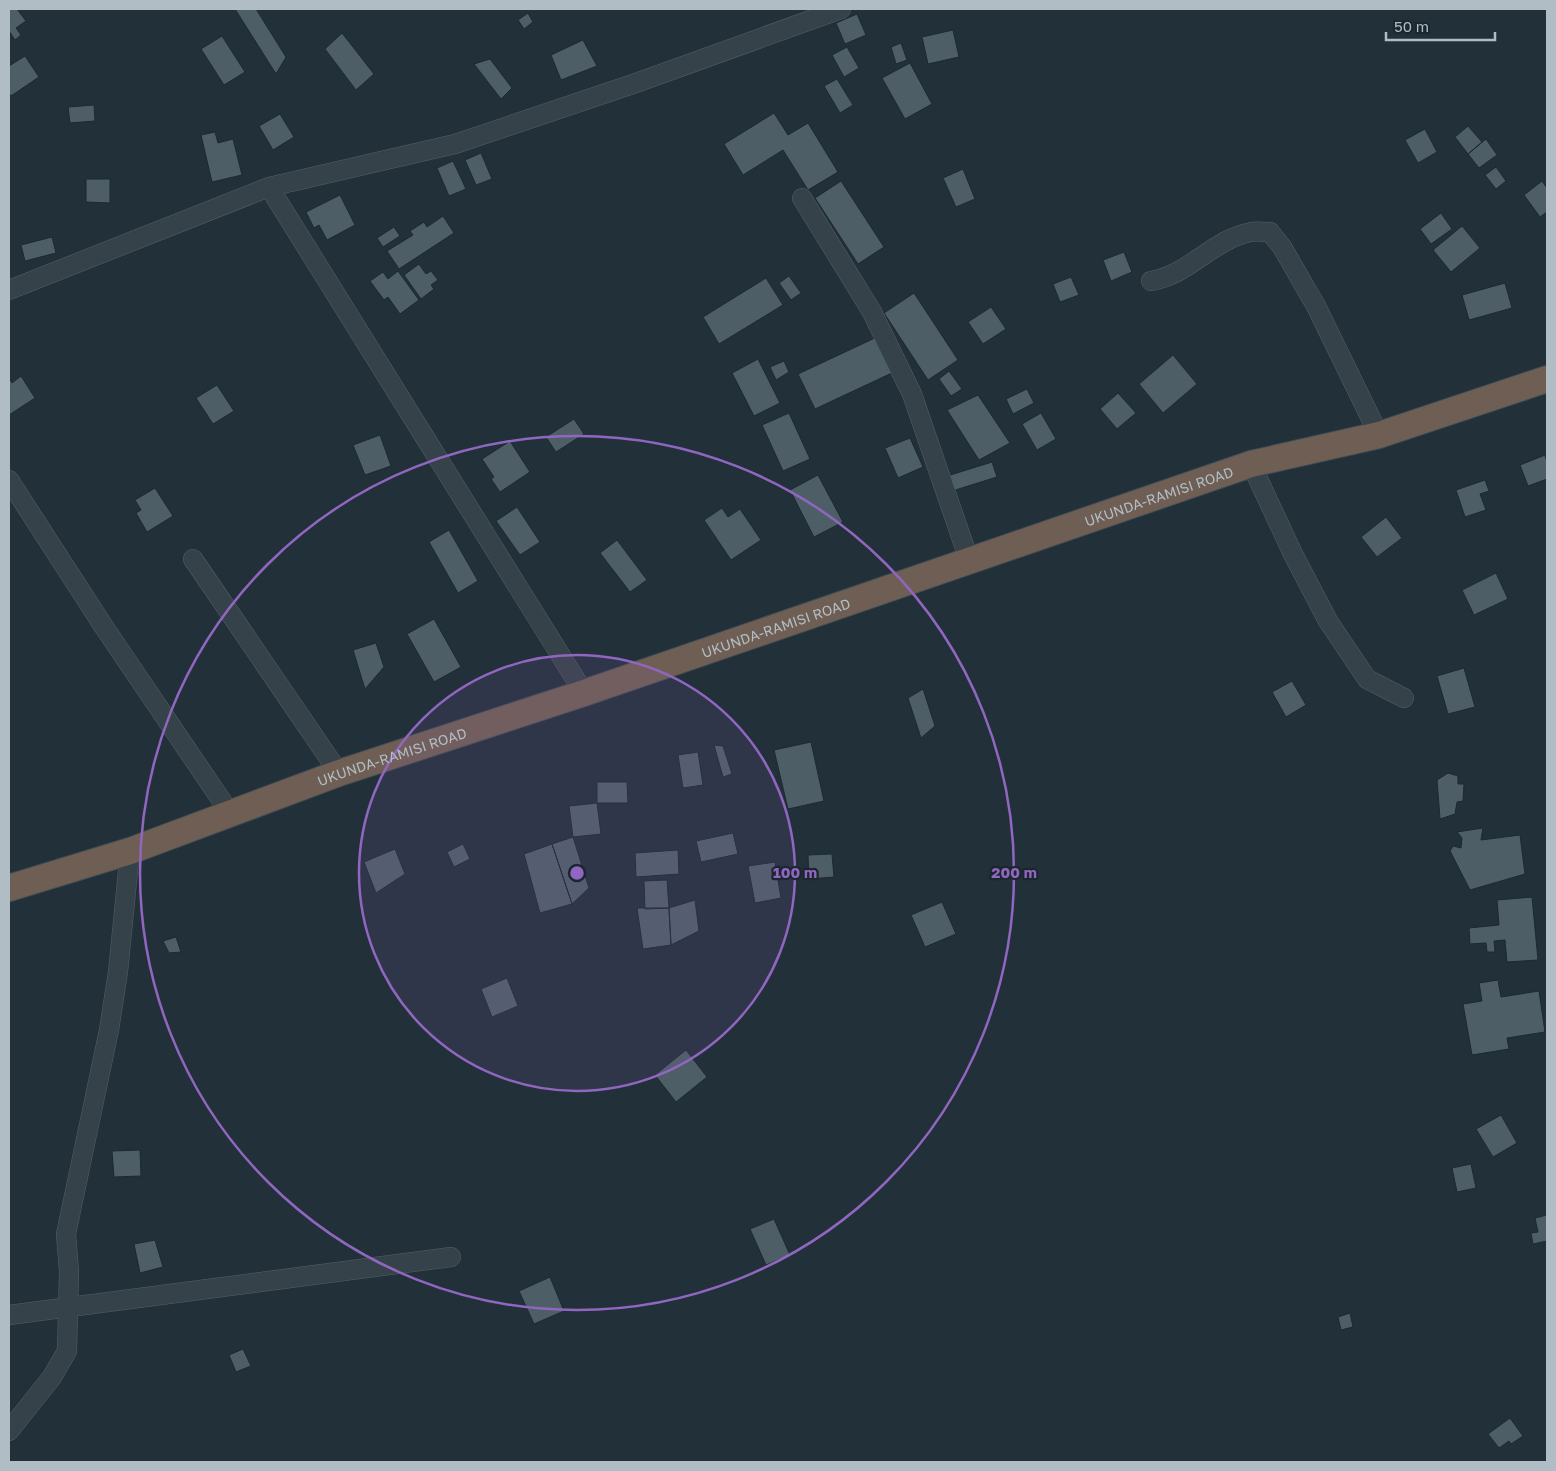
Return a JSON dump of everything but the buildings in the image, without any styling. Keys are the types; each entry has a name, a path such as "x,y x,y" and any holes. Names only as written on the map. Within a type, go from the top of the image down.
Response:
{"highway":[{"name":"UKUNDA-RAMISI ROAD","path":"9,888 130,851 339,773 584,693 1251,464 1379,435 1547,379"}],"street":[{"path":"9,290 269,187 455,144 633,84 841,9"},
{"path":"269,187 584,693"},
{"path":"802,198 872,312 912,394 970,560"},
{"path":"1151,281 1165,279 1226,241 1251,232 1270,232 1282,247 1316,306 1379,435"},
{"path":"1251,464 1293,554 1328,621 1367,680 1404,698"},
{"path":"9,480 104,627 230,813"},
{"path":"193,559 339,773"},
{"path":"9,1431 52,1377 67,1351 69,1309 66,1234 110,1022 118,972 130,851"},
{"path":"9,1315 69,1309 451,1257"}]}
